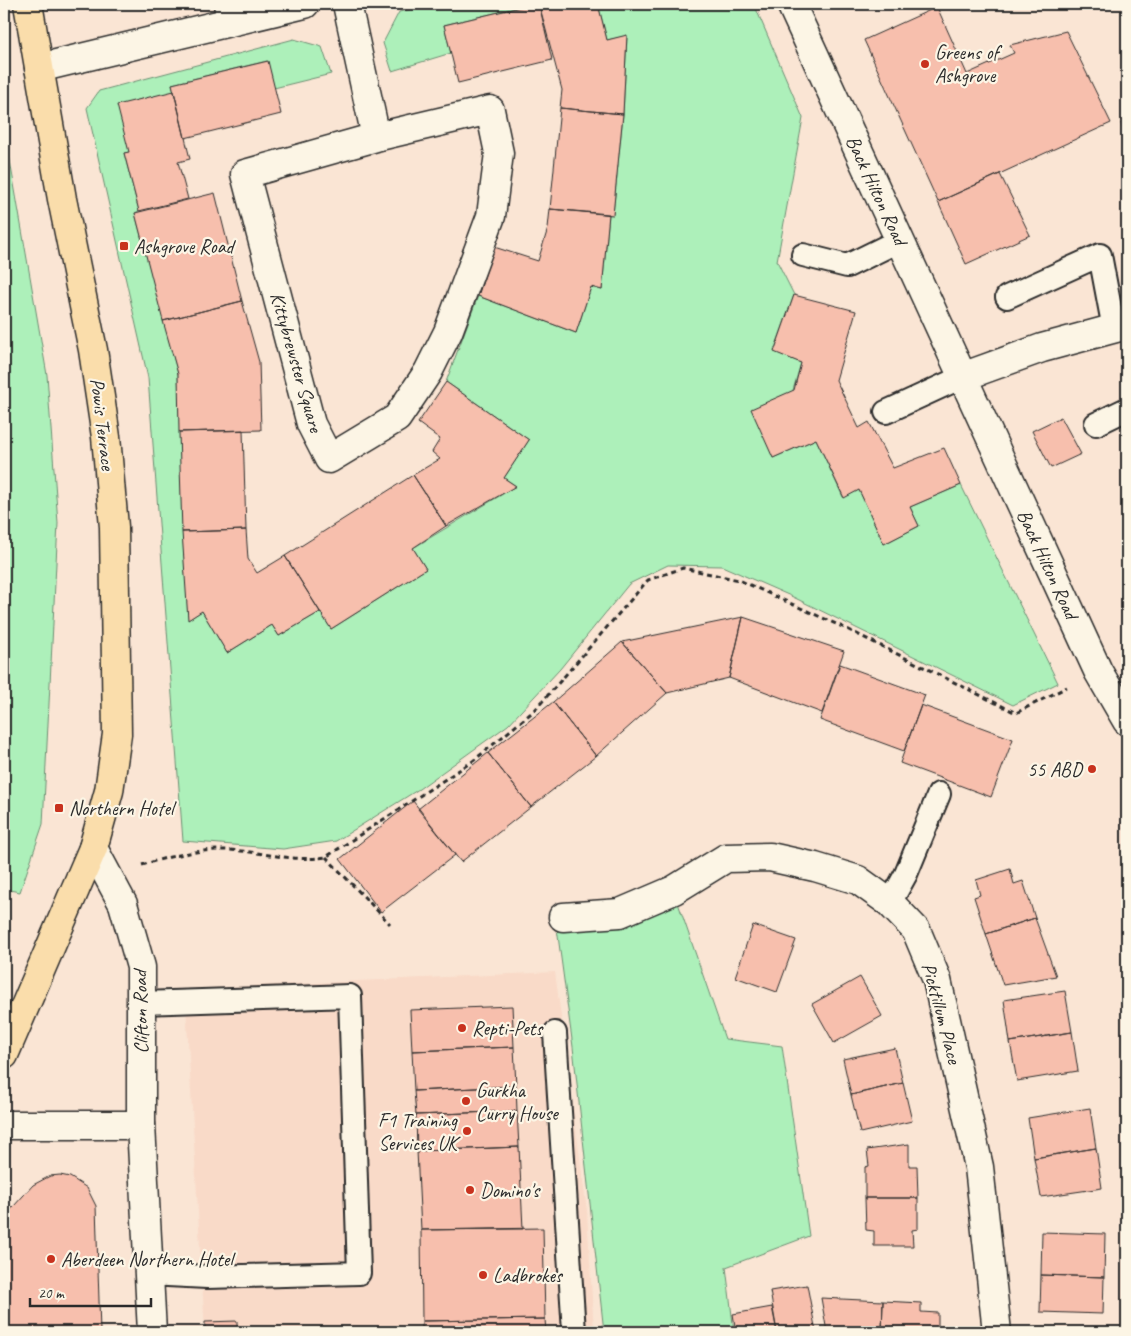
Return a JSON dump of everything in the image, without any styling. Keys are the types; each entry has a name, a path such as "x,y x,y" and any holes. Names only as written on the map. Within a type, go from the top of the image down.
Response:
{"main road":[{"name":"Powis Terrace","path":"4,1055 93,848 107,798 118,734 114,527 106,437 93,350 28,4"}],"street":[{"path":"39,68 230,12 306,4"},
{"path":"347,4 376,137"},
{"name":"Back Hilton Road","path":"791,4 1098,671 1127,721"},
{"name":"Kittybrewster Square","path":"490,110 499,153 491,216 448,332 428,372 397,418 329,459 311,424 245,174 376,137 490,110"},
{"path":"962,377 1034,350 1120,327"},
{"name":"Clifton Road","path":"93,848 123,904 140,967 142,1125 152,1332"},
{"name":"Picktillum Place","path":"563,917 620,913 674,890 726,858 770,857 815,867 858,880 890,903 916,930 937,980 979,1168 997,1332"},
{"path":"4,1125 142,1125"}],"lane":[{"path":"803,254 847,266 900,240"},
{"path":"1007,297 1100,255 1120,327"},
{"path":"886,412 962,377"},
{"path":"1096,424 1127,409"},
{"path":"890,903 906,874 939,794"},
{"path":"140,1003 350,996 359,1274 207,1277 148,1274"},
{"path":"555,1034 574,1332"}],"path":[{"path":"108,877 176,854 239,850 305,860 326,857 473,761 535,710 648,580 683,568 738,580 847,629 1016,713 1098,671"},
{"path":"326,857 390,924"}],"shaded area":[{"path":"555,972 587,1211 594,1332 205,1332 185,989"}],"green space":[{"path":"435,4 533,4 444,25 451,53 392,71 383,43 399,12"},
{"path":"598,4 754,4 803,118 777,261 794,295 774,351 801,363 773,458 816,439 843,497 859,490 884,544 919,526 910,507 961,485 1058,683 1013,705 793,597 722,566 668,565 629,584 560,669 508,725 419,789 336,841 283,849 183,841 148,378 87,108 99,91 294,39 322,47 331,74 274,88 267,61 172,84 174,91 129,152 124,153 139,211 135,213 178,374 189,619 202,611 227,653 272,625 279,636 320,612 331,629 426,569 413,548 516,486 504,478 529,440 446,382 478,296 576,333 591,287 602,290 609,214 613,214 623,114 627,36 607,40"},
{"path":"4,126 47,375 58,523 43,824 20,892 4,889"},
{"path":"677,900 725,1039 782,1046 809,1236 726,1267 734,1332 604,1332 573,1047 556,921"}],"building":[{"path":"539,4 552,60 458,83 444,25"},
{"path":"539,4 598,4 607,40 627,35 623,114 560,108 562,90"},
{"path":"937,7 967,74 1014,53 1010,45 1066,31 1111,123 938,202 864,40"},
{"path":"268,61 281,114 185,138 172,84"},
{"path":"174,91 190,159 178,162 188,199 139,211 124,153 129,152 117,105"},
{"path":"560,108 623,114 613,215 550,209"},
{"path":"1127,121 1127,147 1121,123"},
{"path":"1000,174 1030,235 966,264 938,202"},
{"path":"215,193 242,301 163,321 135,213"},
{"path":"550,209 609,214 602,290 591,287 576,333 478,296 494,247 538,261 548,228"},
{"path":"794,295 856,311 836,380 859,428 869,422 893,468 944,448 961,485 910,507 919,526 884,544 859,490 844,498 816,439 773,458 751,409 794,390 801,363 774,352"},
{"path":"242,301 259,362 261,430 179,432 178,374 163,321"},
{"path":"446,382 529,440 504,478 516,486 446,526 413,475 440,459 432,452 440,439 418,423"},
{"path":"1061,417 1081,454 1051,468 1032,431"},
{"path":"243,430 246,530 182,532 179,432"},
{"path":"413,475 446,526 413,548 426,569 331,629 285,556"},
{"path":"246,530 248,559 257,573 285,556 320,612 279,636 272,625 227,653 202,611 188,620 182,532"},
{"path":"743,617 844,651 822,713 729,678"},
{"path":"743,617 729,678 667,693 622,642"},
{"path":"622,642 667,693 596,756 553,702"},
{"path":"840,664 925,695 904,751 820,720"},
{"path":"553,702 596,756 531,807 488,753"},
{"path":"921,705 1013,739 991,797 900,763"},
{"path":"488,753 531,807 461,862 418,809"},
{"path":"413,801 455,855 381,912 340,859"},
{"path":"1010,869 1014,884 1023,881 1035,918 986,934 974,897 980,895 976,880"},
{"path":"1035,918 1056,976 1003,985 986,934"},
{"path":"753,925 796,940 777,992 735,977"},
{"path":"860,977 882,1016 834,1043 812,1004"},
{"path":"1065,991 1072,1032 1010,1042 1004,1000"},
{"name":"Repti-Pets","path":"512,1006 514,1047 412,1051 410,1010"},
{"path":"1072,1032 1078,1071 1017,1081 1010,1042"},
{"path":"514,1047 516,1086 414,1091 412,1051"},
{"path":"895,1048 903,1083 851,1095 843,1059"},
{"path":"903,1083 912,1121 860,1133 851,1095"},
{"name":"Gurkha Curry House","path":"516,1086 517,1111 416,1115 414,1091"},
{"path":"1090,1108 1096,1148 1034,1158 1028,1118"},
{"name":"F1 Training Services UK","path":"517,1111 519,1147 417,1151 416,1115"},
{"path":"909,1144 909,1166 917,1166 918,1198 865,1198 865,1167 869,1166 867,1150"},
{"name":"Domino's","path":"519,1147 523,1229 421,1230 417,1151"},
{"path":"1096,1148 1102,1188 1041,1197 1034,1158"},
{"name":"Aberdeen Northern Hotel","path":"50,1176 70,1177 87,1188 96,1206 100,1332 4,1332 4,1217 33,1185"},
{"path":"865,1198 918,1198 918,1229 912,1230 913,1246 874,1246 874,1231 866,1230"},
{"name":"Ladbrokes","path":"543,1228 545,1319 422,1321 421,1230"},
{"path":"1042,1232 1105,1234 1104,1277 1041,1275"},
{"path":"1041,1275 1104,1277 1103,1314 1040,1312"},
{"path":"807,1285 816,1332 777,1332 770,1291"},
{"path":"821,1298 883,1301 882,1332 827,1332"},
{"path":"883,1301 921,1303 921,1312 938,1313 938,1332 882,1332"},
{"path":"772,1307 777,1332 736,1332 733,1314"},
{"path":"545,1319 546,1332 422,1332 422,1321"},
{"path":"237,1321 237,1332 205,1332 205,1322"}],"place":[{"name":"Greens of Ashgrove","path":"925,64"},
{"name":"Ashgrove Road","path":"124,246"},
{"name":"55 ABD","path":"1092,769"},
{"name":"Northern Hotel","path":"59,808"},
{"name":"Repti-Pets","path":"462,1028"},
{"name":"Gurkha Curry House","path":"466,1101"},
{"name":"F1 Training Services UK","path":"467,1131"},
{"name":"Domino's","path":"470,1190"},
{"name":"Aberdeen Northern Hotel","path":"51,1259"},
{"name":"Ladbrokes","path":"483,1275"}]}
